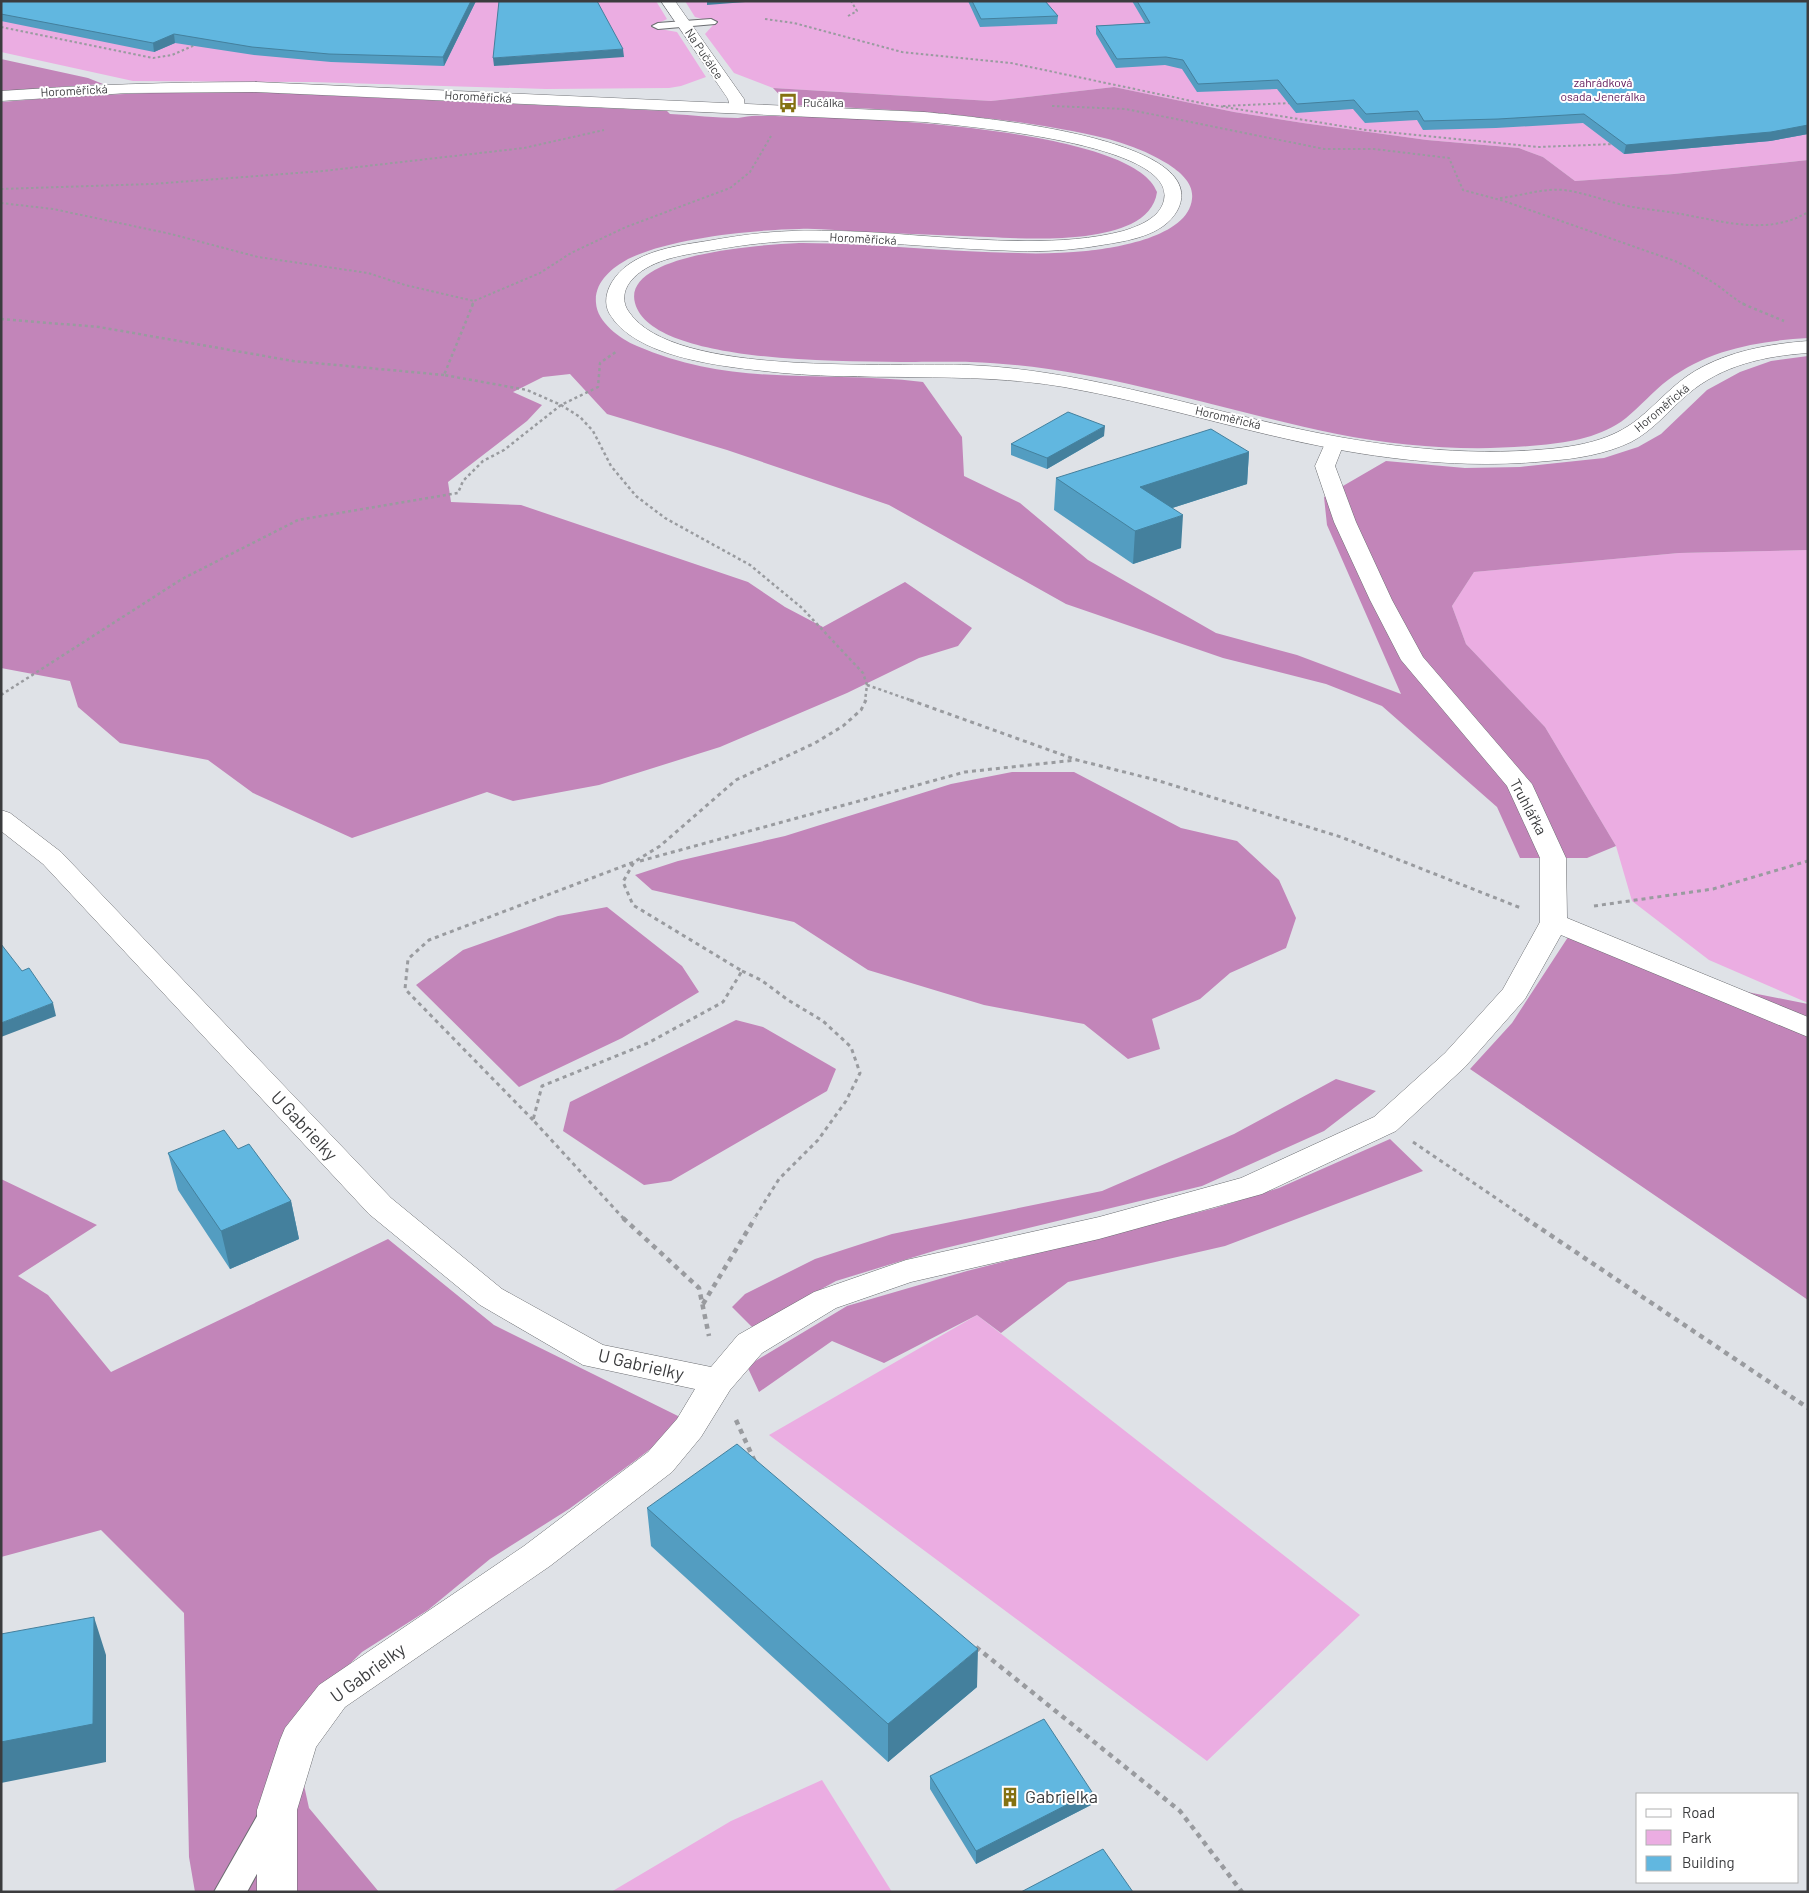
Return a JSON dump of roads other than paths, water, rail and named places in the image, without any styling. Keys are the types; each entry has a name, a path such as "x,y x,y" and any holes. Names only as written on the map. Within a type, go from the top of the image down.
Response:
{"main road":[{"name":"Na Pučálce","path":"668,1 736,99 737,108"},
{"name":"Horoměřická","path":"1,96 76,90 178,86 256,87 924,117 1027,130 1079,140 1132,156 1151,166 1172,184 1174,200 1171,208 1163,217 1144,230 1129,235 1083,244 1022,246 800,236 752,240 677,251 653,258 635,268 621,281 614,294 616,308 626,322 644,336 673,349 698,357 734,363 796,368 972,371 1055,379 1094,386 1334,443 1388,451 1463,458 1523,456 1591,449 1621,439 1642,428 1688,384 1723,365 1757,353 1808,347"},
{"name":"Truhlářka","path":"1334,443 1325,466 1345,522 1381,600 1413,660 1519,784 1554,858 1554,922"},
{"name":"U Gabrielky","path":"1,818 52,858 380,1206 491,1298 595,1356 718,1382 689,1428 660,1462 537,1556 332,1696 299,1740 277,1810 277,1892"},
{"path":"718,1382 750,1344 826,1300 906,1272 1099,1228 1251,1186 1385,1124 1455,1060 1515,993 1554,922 1808,1028"}],"lane":[{"path":"658,26 711,22"},
{"path":"230,1892 277,1810"}],"place":[{"name":"Pučálka","path":"788,103"},
{"name":"Gabrielka","path":"1010,1797"}],"park label":[{"name":"zahrádková osada Jenerálka","path":"1603,90"}]}
